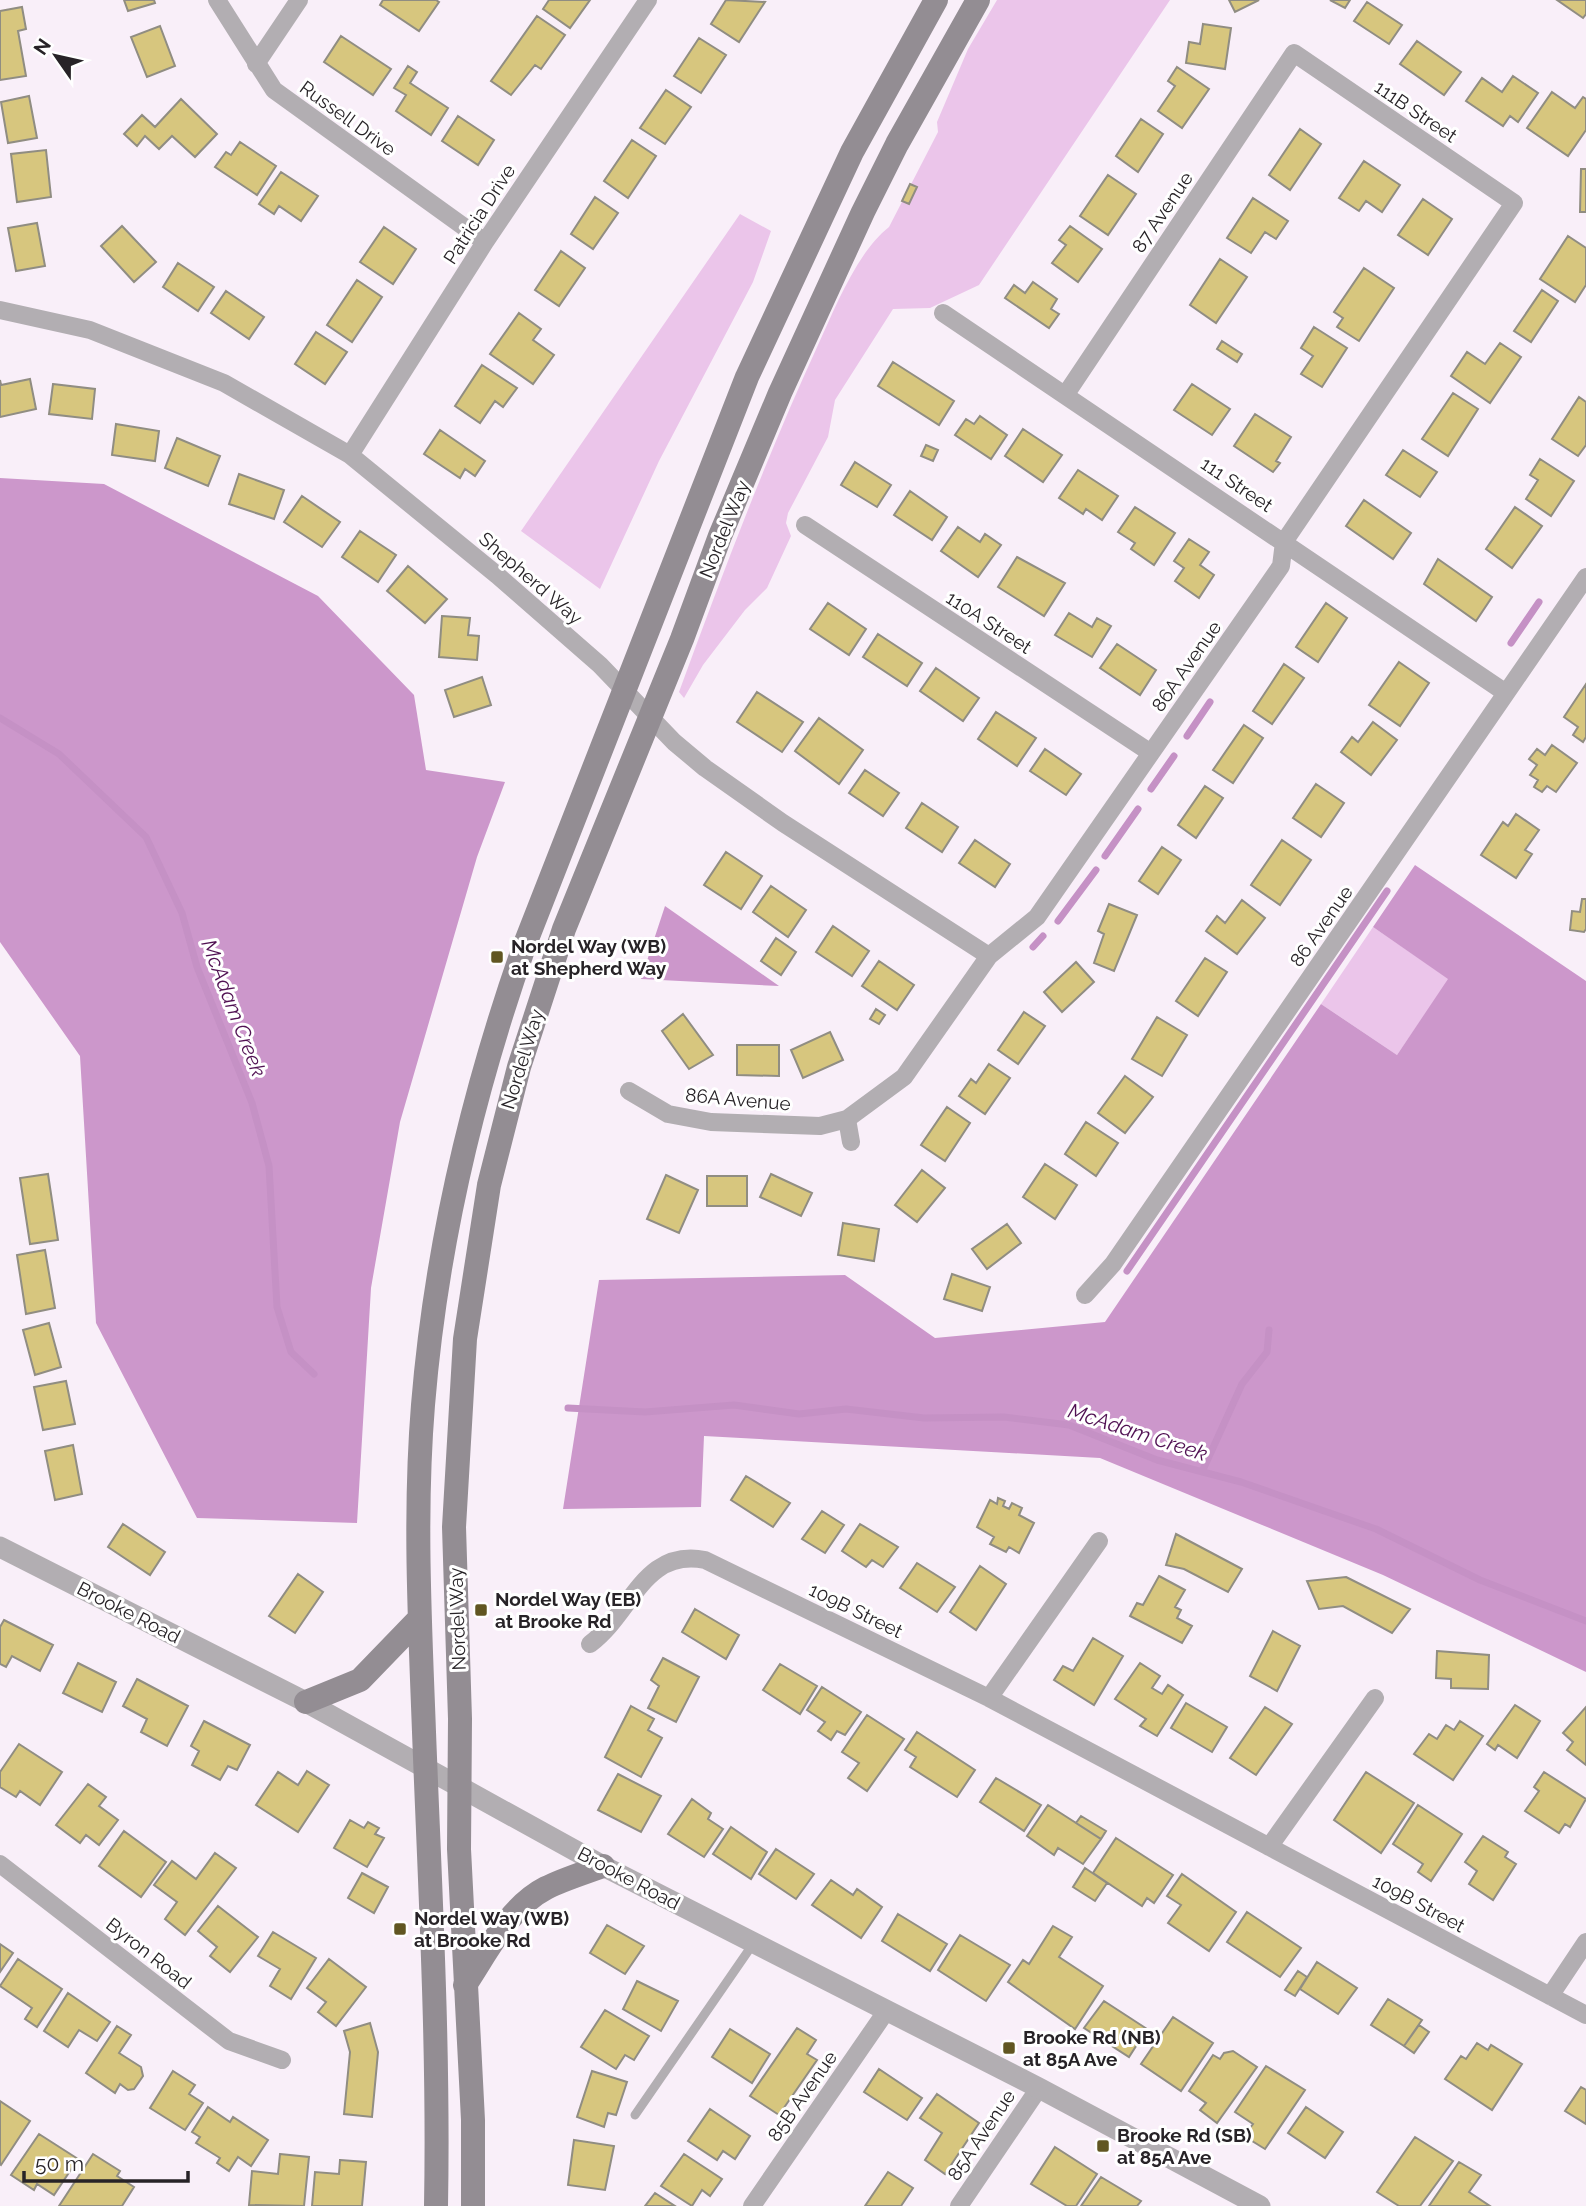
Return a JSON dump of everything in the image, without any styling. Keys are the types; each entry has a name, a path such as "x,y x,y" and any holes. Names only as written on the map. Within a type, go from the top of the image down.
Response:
{"main road":[{"name":"Nordel Way","path":"436,2206 417,1528 423,1405 435,1294 454,1184 502,1010 559,851 625,691 747,377 852,152 936,0"},
{"name":"Nordel Way","path":"473,2206 472,2119 459,1849 454,1527 459,1410 478,1247 503,1122 564,929 720,536 820,303 897,144 978,0"},
{"path":"306,1702 360,1681 418,1620"},
{"path":"465,1985 504,1927 532,1898 546,1888 603,1866"}],"street":[{"name":"Russell Drive","path":"217,0 274,90 485,242"},
{"path":"256,64 299,0"},
{"name":"Patricia Drive","path":"349,455 485,242 648,0"},
{"name":"111B Street","path":"1294,53 1514,203"},
{"name":"87 Avenue","path":"1066,394 1294,53"},
{"name":"86A Avenue","path":"629,1091 668,1114 711,1122 820,1126 847,1119 904,1077 989,956 1037,918 1281,566 1284,542 1514,203"},
{"name":"Shepherd Way","path":"0,310 90,330 223,383 349,455 497,575 625,691 674,742 742,796 989,956"},
{"name":"111 Street","path":"943,313 1506,693"},
{"name":"110A Street","path":"805,525 1151,753"},
{"name":"86 Avenue","path":"1085,1295 1114,1264 1586,577"},
{"path":"847,1119 852,1142"},
{"path":"989,1698 1099,1541"},
{"name":"Brooke Road","path":"0,1547 306,1702 603,1866 1039,2088 1260,2206"},
{"name":"109B Street","path":"590,1644 618,1619 643,1581 656,1569 688,1557 705,1560 989,1698 1586,2015"},
{"path":"1269,1847 1375,1698"},
{"name":"Byron Road","path":"0,1864 229,2041 282,2060"},
{"path":"1550,1996 1586,1942"},
{"name":"85B Avenue","path":"752,2206 887,2010"},
{"name":"85A Avenue","path":"959,2206 1039,2088"}],"lane":[{"path":"635,2115 754,1943"}],"shaded area":[{"path":"997,0 1170,0 979,285 930,308 893,309 835,400 828,437 788,513 786,523 791,536 767,588 745,610 703,665 684,698 679,692 745,517 780,430 832,314 857,266 877,238 889,227 938,132 937,122 968,49"},
{"path":"740,214 771,231 753,282 659,461 600,589 521,531"},
{"path":"0,478 104,484 318,596 414,695 426,770 505,782 477,857 400,1122 371,1288 357,1523 197,1518 96,1323 80,1056 0,942"},
{"path":"1415,865 1586,981 1586,1672 1383,1575 1100,1458 704,1436 701,1507 563,1509 599,1280 845,1275 935,1338 1105,1322 1321,1004 1397,1055 1448,979 1373,927"},
{"path":"665,906 779,986 641,979"},
{"path":"1373,927 1449,979 1397,1055 1321,1004"}],"building":[{"path":"124,0 154,0 155,3 128,11"},
{"path":"383,0 439,2 419,31 380,5"},
{"path":"549,0 590,0 570,28 543,9"},
{"path":"726,0 765,2 739,42 711,24"},
{"path":"1229,0 1259,0 1235,12"},
{"path":"1330,0 1350,0 1345,8"},
{"path":"1557,0 1586,0 1586,14 1583,18"},
{"path":"1367,2 1402,25 1389,44 1354,21"},
{"path":"22,7 26,29 18,31 26,76 0,80 0,11"},
{"path":"537,16 565,35 541,69 535,65 511,95 491,81"},
{"path":"1203,24 1231,28 1225,69 1186,63 1189,42 1200,44"},
{"path":"160,26 175,66 147,77 131,37"},
{"path":"341,36 391,69 373,95 324,62"},
{"path":"699,38 726,55 701,93 674,76"},
{"path":"1417,41 1461,72 1444,95 1400,64"},
{"path":"408,66 417,72 410,83 448,108 431,135 396,111 406,95 394,88"},
{"path":"1177,67 1209,89 1182,128 1158,111 1175,86 1168,81"},
{"path":"1513,76 1538,93 1518,122 1510,116 1503,126 1466,101 1482,78 1502,92"},
{"path":"666,90 691,107 665,144 640,128"},
{"path":"1552,92 1575,108 1583,97 1586,99 1586,130 1568,156 1527,128"},
{"path":"29,96 37,138 8,143 1,102"},
{"path":"181,99 217,134 195,157 172,136 159,149 145,136 137,146 124,134 142,115 155,127"},
{"path":"458,116 494,140 478,165 442,141"},
{"path":"1141,119 1163,134 1138,172 1116,156"},
{"path":"1300,129 1321,144 1290,190 1269,175"},
{"path":"632,140 656,156 628,198 604,181"},
{"path":"240,142 276,166 257,195 215,167 226,152 231,155"},
{"path":"46,150 51,197 17,202 11,154"},
{"path":"1364,161 1400,185 1382,212 1366,201 1359,211 1339,198"},
{"path":"1581,169 1586,169 1586,212 1580,212"},
{"path":"281,172 318,196 301,221 279,206 274,214 259,204"},
{"path":"1108,175 1136,194 1108,235 1080,216"},
{"path":"910,184 917,187 909,204 902,201"},
{"path":"595,197 618,213 593,249 571,234"},
{"path":"1253,198 1288,221 1276,239 1265,232 1251,253 1227,238"},
{"path":"1423,199 1452,219 1428,255 1398,235"},
{"path":"37,223 45,266 16,271 8,228"},
{"path":"122,226 156,262 134,282 101,246"},
{"path":"1070,226 1102,249 1078,282 1052,263 1066,245 1059,240"},
{"path":"384,227 416,249 393,284 360,262"},
{"path":"1568,236 1586,248 1586,285 1575,302 1540,279"},
{"path":"561,251 585,268 559,306 535,290"},
{"path":"1220,259 1247,277 1216,323 1190,305"},
{"path":"178,263 214,287 198,311 163,287"},
{"path":"1364,268 1394,288 1359,341 1337,327 1343,318 1334,312"},
{"path":"357,280 382,297 352,342 327,325"},
{"path":"1033,282 1057,299 1051,309 1059,314 1049,328 1005,298 1014,285 1025,293"},
{"path":"1542,290 1558,301 1531,342 1514,331"},
{"path":"226,291 264,317 249,339 211,313"},
{"path":"519,313 541,329 533,340 554,355 533,384 490,354"},
{"path":"1314,327 1347,348 1322,387 1301,374 1313,356 1301,348"},
{"path":"316,332 347,352 325,384 295,364"},
{"path":"1222,341 1242,354 1237,362 1217,349"},
{"path":"1500,343 1521,357 1490,403 1451,376 1467,352 1485,364"},
{"path":"893,362 954,401 939,425 878,386"},
{"path":"482,365 517,388 503,407 495,401 480,423 455,406"},
{"path":"30,379 36,409 0,417 0,380 1,385"},
{"path":"53,384 95,389 92,419 49,414"},
{"path":"1192,384 1230,409 1212,435 1174,410"},
{"path":"1453,393 1478,409 1448,456 1422,439"},
{"path":"1579,397 1586,402 1586,445 1578,456 1552,439"},
{"path":"1255,414 1291,437 1276,461 1280,463 1273,472 1234,446"},
{"path":"980,416 1007,435 991,459 955,435 966,419 974,424"},
{"path":"116,424 159,431 155,461 112,455"},
{"path":"1023,429 1062,455 1043,482 1005,456"},
{"path":"440,430 485,461 475,476 465,469 460,478 424,454"},
{"path":"177,438 220,456 208,486 165,468"},
{"path":"926,445 938,450 933,461 921,456"},
{"path":"1403,450 1437,472 1420,497 1386,475"},
{"path":"1540,459 1574,481 1551,516 1526,499 1538,480 1530,475"},
{"path":"855,462 891,485 877,507 841,485"},
{"path":"1078,470 1118,496 1102,520 1086,509 1083,514 1059,498"},
{"path":"239,474 284,490 274,519 229,504"},
{"path":"910,491 947,517 932,540 894,515"},
{"path":"302,496 340,522 322,547 284,522"},
{"path":"1364,500 1411,533 1393,559 1346,526"},
{"path":"1135,507 1175,533 1154,565 1131,549 1135,543 1118,532"},
{"path":"1515,507 1542,526 1512,568 1486,549"},
{"path":"958,527 980,542 985,534 1001,545 978,577 941,551"},
{"path":"360,531 396,555 378,582 342,557"},
{"path":"1189,539 1209,552 1200,565 1214,575 1199,598 1175,581 1184,568 1174,561"},
{"path":"1017,557 1065,583 1044,616 998,587"},
{"path":"1438,559 1492,597 1476,621 1424,584"},
{"path":"408,566 447,599 425,623 387,591"},
{"path":"828,603 866,629 849,655 810,629"},
{"path":"1326,603 1347,618 1318,662 1296,647"},
{"path":"1069,613 1092,627 1097,618 1111,626 1092,657 1055,635"},
{"path":"442,616 470,618 468,635 479,636 477,660 439,657"},
{"path":"878,634 922,663 907,686 863,657"},
{"path":"1117,644 1156,670 1140,695 1100,668"},
{"path":"1399,662 1429,683 1400,726 1369,705"},
{"path":"1284,664 1304,678 1272,724 1253,711"},
{"path":"936,668 979,698 963,721 920,691"},
{"path":"482,677 491,705 454,717 445,690"},
{"path":"1586,684 1586,737 1583,742 1573,735 1578,727 1564,717"},
{"path":"757,692 803,722 782,752 737,722"},
{"path":"996,712 1036,738 1017,766 978,739"},
{"path":"819,718 863,750 839,784 795,751"},
{"path":"1373,722 1397,740 1371,775 1341,752 1352,737 1358,742"},
{"path":"1244,725 1263,738 1233,783 1213,770"},
{"path":"1552,745 1577,763 1556,792 1547,786 1542,792 1534,787 1538,780 1530,775 1537,765 1529,759 1537,749 1545,755"},
{"path":"1045,749 1081,774 1066,795 1030,771"},
{"path":"865,770 899,793 883,816 849,793"},
{"path":"1316,784 1344,803 1321,837 1293,818"},
{"path":"1205,786 1223,798 1196,838 1178,825"},
{"path":"922,803 958,827 942,852 906,828"},
{"path":"1516,814 1539,830 1525,850 1532,854 1516,878 1481,855 1503,822 1508,826"},
{"path":"975,840 1010,864 995,887 959,863"},
{"path":"1282,840 1311,860 1280,905 1251,885"},
{"path":"1162,847 1181,860 1158,894 1139,881"},
{"path":"726,852 762,876 741,909 704,885"},
{"path":"771,886 806,910 788,937 753,912"},
{"path":"1582,899 1586,899 1586,929 1584,932 1570,930 1572,911 1580,912"},
{"path":"1242,900 1265,918 1237,954 1206,931 1217,916 1225,923"},
{"path":"1109,904 1137,915 1114,971 1094,963 1104,934 1098,931"},
{"path":"833,926 869,951 852,976 816,952"},
{"path":"776,938 796,952 781,975 761,961"},
{"path":"1205,958 1227,972 1198,1016 1176,1001"},
{"path":"879,961 914,985 897,1010 862,986"},
{"path":"1076,962 1094,982 1062,1012 1044,992"},
{"path":"876,1009 885,1015 879,1024 870,1019"},
{"path":"1024,1012 1045,1026 1018,1064 998,1050"},
{"path":"683,1014 713,1055 689,1069 662,1031"},
{"path":"1157,1017 1187,1035 1162,1076 1132,1059"},
{"path":"830,1032 843,1060 803,1078 791,1050"},
{"path":"737,1045 779,1045 779,1076 737,1075"},
{"path":"989,1064 1010,1078 985,1114 959,1096 971,1079 976,1083"},
{"path":"1125,1076 1153,1097 1125,1133 1098,1113"},
{"path":"947,1107 970,1123 945,1161 921,1145"},
{"path":"1086,1122 1118,1143 1096,1176 1065,1154"},
{"path":"1045,1164 1077,1185 1055,1219 1023,1197"},
{"path":"922,1170 945,1188 917,1222 895,1205"},
{"path":"48,1174 58,1240 30,1244 20,1178"},
{"path":"771,1174 812,1193 801,1216 760,1197"},
{"path":"666,1175 698,1190 679,1233 647,1219"},
{"path":"707,1176 747,1176 747,1206 707,1206"},
{"path":"843,1223 879,1229 874,1261 838,1255"},
{"path":"1007,1224 1021,1243 987,1269 972,1249"},
{"path":"45,1250 55,1308 26,1314 17,1255"},
{"path":"952,1274 990,1287 982,1311 944,1299"},
{"path":"49,1323 61,1367 35,1375 23,1330"},
{"path":"66,1381 75,1424 43,1430 34,1387"},
{"path":"73,1445 82,1494 55,1500 45,1451"},
{"path":"746,1476 790,1503 773,1527 731,1500"},
{"path":"998,1498 1005,1501 1003,1506 1009,1509 1012,1503 1022,1508 1019,1515 1034,1523 1019,1553 1009,1547 1006,1552 990,1544 994,1537 977,1527 990,1500 997,1504"},
{"path":"822,1511 844,1525 825,1553 802,1539"},
{"path":"123,1524 165,1552 150,1575 108,1547"},
{"path":"860,1524 898,1547 883,1567 872,1560 866,1567 842,1551"},
{"path":"1176,1534 1242,1569 1228,1592 1184,1569 1166,1565"},
{"path":"917,1563 955,1587 937,1612 900,1588"},
{"path":"980,1566 1006,1584 976,1630 950,1612"},
{"path":"298,1574 323,1592 295,1633 269,1616"},
{"path":"1159,1576 1185,1590 1175,1607 1181,1610 1177,1618 1192,1626 1182,1643 1130,1616 1137,1603 1143,1605"},
{"path":"1346,1577 1410,1609 1392,1633 1343,1606 1319,1609 1307,1581"},
{"path":"695,1609 739,1635 726,1659 682,1632"},
{"path":"4,1620 53,1645 40,1671 12,1656 6,1667 0,1664 0,1627"},
{"path":"1273,1631 1300,1646 1277,1691 1250,1676"},
{"path":"1093,1638 1123,1656 1094,1705 1054,1680 1063,1666 1073,1671"},
{"path":"1437,1651 1489,1655 1488,1689 1451,1688 1451,1679 1436,1678"},
{"path":"663,1658 699,1677 676,1722 648,1708 659,1686 651,1680"},
{"path":"78,1663 116,1682 102,1712 63,1693"},
{"path":"1140,1663 1160,1676 1152,1688 1162,1694 1168,1685 1183,1695 1157,1736 1140,1726 1146,1719 1115,1699"},
{"path":"780,1664 817,1686 800,1714 763,1690"},
{"path":"137,1679 188,1706 167,1746 141,1732 147,1719 123,1706"},
{"path":"822,1687 861,1712 845,1735 837,1731 831,1740 818,1731 825,1722 807,1710"},
{"path":"1186,1703 1227,1727 1212,1752 1171,1728"},
{"path":"1515,1705 1540,1721 1517,1758 1498,1745 1495,1750 1487,1744"},
{"path":"631,1706 654,1719 648,1730 662,1738 641,1777 605,1757"},
{"path":"1265,1707 1292,1724 1256,1775 1230,1758"},
{"path":"1586,1707 1586,1765 1567,1750 1573,1742 1563,1733"},
{"path":"867,1715 904,1739 867,1791 848,1778 859,1763 842,1752"},
{"path":"204,1721 250,1745 237,1770 228,1766 220,1780 192,1765 199,1751 191,1746"},
{"path":"1460,1721 1483,1736 1453,1780 1414,1754 1429,1734 1437,1739 1446,1725 1454,1730"},
{"path":"917,1732 975,1770 957,1797 910,1767 916,1757 905,1750"},
{"path":"19,1744 62,1772 40,1805 20,1791 16,1797 0,1787 0,1772"},
{"path":"307,1771 329,1785 298,1832 256,1805 278,1772 298,1785"},
{"path":"1366,1772 1414,1803 1381,1853 1334,1820"},
{"path":"1544,1772 1586,1799 1570,1827 1565,1824 1559,1833 1525,1811 1539,1791 1534,1787"},
{"path":"618,1774 661,1796 641,1832 598,1810"},
{"path":"996,1778 1041,1805 1024,1831 980,1802"},
{"path":"88,1784 106,1797 99,1806 118,1820 99,1845 86,1835 80,1843 56,1825"},
{"path":"692,1799 711,1813 708,1819 723,1829 704,1857 668,1834"},
{"path":"1048,1805 1101,1839 1083,1864 1058,1848 1054,1855 1027,1836"},
{"path":"1418,1805 1462,1834 1431,1881 1418,1872 1423,1864 1393,1844"},
{"path":"1081,1816 1106,1831 1101,1839 1076,1823"},
{"path":"350,1820 364,1828 368,1822 379,1828 375,1834 384,1838 367,1867 334,1848"},
{"path":"731,1827 767,1852 751,1879 713,1854"},
{"path":"124,1831 166,1862 141,1897 99,1866"},
{"path":"1483,1836 1508,1852 1505,1857 1516,1864 1493,1900 1469,1884 1477,1871 1465,1862"},
{"path":"1116,1838 1173,1875 1154,1903 1147,1898 1142,1906 1093,1873"},
{"path":"776,1849 814,1874 796,1899 759,1874"},
{"path":"215,1853 236,1868 185,1935 165,1919 177,1902 154,1885 172,1861 196,1879"},
{"path":"1085,1868 1107,1883 1095,1901 1073,1887"},
{"path":"362,1873 388,1887 374,1913 348,1898"},
{"path":"1182,1874 1236,1912 1209,1951 1168,1923 1181,1905 1167,1896"},
{"path":"831,1880 853,1895 857,1889 882,1907 861,1938 812,1905"},
{"path":"218,1906 258,1937 230,1972 210,1956 217,1947 198,1931"},
{"path":"1247,1912 1301,1948 1280,1977 1227,1942"},
{"path":"898,1914 947,1944 930,1971 882,1941"},
{"path":"607,1925 644,1946 625,1974 590,1953"},
{"path":"1053,1926 1072,1937 1059,1957 1103,1986 1075,2029 1008,1982 1023,1960 1029,1964"},
{"path":"273,1932 316,1958 291,1999 270,1986 280,1969 258,1956"},
{"path":"960,1935 1010,1965 986,2001 938,1970"},
{"path":"0,1944 13,1953 0,1972"},
{"path":"18,1959 62,1989 37,2027 25,2019 32,2008 0,1986"},
{"path":"329,1959 366,1987 336,2026 318,2012 326,2002 307,1988"},
{"path":"1317,1962 1357,1988 1338,2014 1300,1989"},
{"path":"1298,1971 1307,1977 1295,1996 1285,1990"},
{"path":"637,1981 678,2001 661,2031 623,2009"},
{"path":"68,1993 110,2022 97,2041 79,2030 68,2047 44,2031"},
{"path":"1388,1999 1422,2020 1404,2046 1371,2025"},
{"path":"1104,2001 1147,2029 1129,2057 1084,2028"},
{"path":"605,2010 649,2036 634,2060 625,2055 616,2069 581,2047"},
{"path":"1173,2017 1213,2043 1181,2091 1141,2064"},
{"path":"370,2023 378,2052 372,2117 344,2114 350,2052 344,2031"},
{"path":"1419,2025 1429,2032 1414,2053 1404,2046"},
{"path":"117,2026 131,2035 119,2053 141,2067 143,2076 134,2089 128,2090 120,2084 115,2093 86,2073"},
{"path":"797,2028 816,2040 807,2054 817,2060 779,2115 750,2096"},
{"path":"730,2029 770,2054 752,2083 712,2057"},
{"path":"1477,2043 1488,2050 1491,2045 1522,2064 1492,2110 1445,2079 1461,2056 1466,2059"},
{"path":"1233,2051 1257,2067 1217,2123 1200,2110 1206,2103 1189,2091 1213,2055 1220,2059 1224,2053"},
{"path":"1266,2066 1305,2090 1265,2149 1244,2136 1253,2124 1235,2112"},
{"path":"879,2069 922,2098 907,2120 864,2092"},
{"path":"173,2071 195,2085 189,2094 203,2103 185,2130 150,2108"},
{"path":"592,2071 627,2082 616,2115 608,2113 604,2127 577,2117"},
{"path":"1581,2087 1586,2090 1586,2124 1565,2111"},
{"path":"937,2094 979,2123 945,2174 925,2160 942,2133 920,2118"},
{"path":"0,2101 30,2121 1,2165 0,2164"},
{"path":"208,2107 230,2122 233,2117 268,2140 251,2166 238,2157 229,2171 217,2163 220,2158 196,2143 200,2137 192,2132"},
{"path":"1306,2107 1343,2132 1325,2158 1288,2133"},
{"path":"710,2109 750,2136 735,2159 723,2151 717,2160 688,2141"},
{"path":"39,2134 78,2159 54,2195 37,2184 34,2190 11,2175"},
{"path":"1415,2137 1453,2161 1420,2206 1399,2206 1377,2192"},
{"path":"574,2140 614,2146 605,2190 568,2185"},
{"path":"1055,2147 1097,2174 1076,2206 1067,2206 1031,2184"},
{"path":"93,2154 120,2171 117,2176 134,2187 122,2206 59,2206"},
{"path":"280,2154 309,2157 304,2206 249,2205 252,2171 278,2174"},
{"path":"684,2154 722,2179 710,2196 702,2190 692,2206 661,2186"},
{"path":"340,2160 366,2162 362,2206 312,2206 315,2172 339,2174"},
{"path":"1459,2162 1481,2175 1469,2192 1490,2206 1429,2206"},
{"path":"888,2172 913,2188 901,2206 865,2206"},
{"path":"1101,2177 1141,2201 1137,2206 1081,2206"},
{"path":"655,2193 675,2206 645,2206"}],"waterway":[{"path":"1511,643 1539,602"},
{"path":"1187,736 1210,702"},
{"name":"McAdam Creek","path":"0,718 59,754 146,837 182,913 197,967 252,1103 269,1166 277,1307 291,1352 314,1374"},
{"path":"1151,789 1174,756"},
{"path":"1105,856 1138,809"},
{"path":"1058,921 1096,870"},
{"path":"1127,1271 1387,891"},
{"path":"1033,947 1043,936"},
{"path":"1202,1472 1242,1384 1267,1352 1269,1330"},
{"name":"McAdam Creek","path":"568,1408 645,1412 734,1405 799,1414 846,1409 924,1418 1004,1417 1069,1425 1157,1460 1241,1482 1376,1529 1480,1580 1586,1621"}],"place":[{"name":"Nordel Way (WB) at Shepherd Way","path":"497,957"},
{"name":"Nordel Way (EB) at Brooke Rd","path":"481,1610"},
{"name":"Nordel Way (WB) at Brooke Rd","path":"400,1929"},
{"name":"Brooke Rd (NB) at 85A Ave","path":"1009,2048"},
{"name":"Brooke Rd (SB) at 85A Ave","path":"1103,2146"}]}
